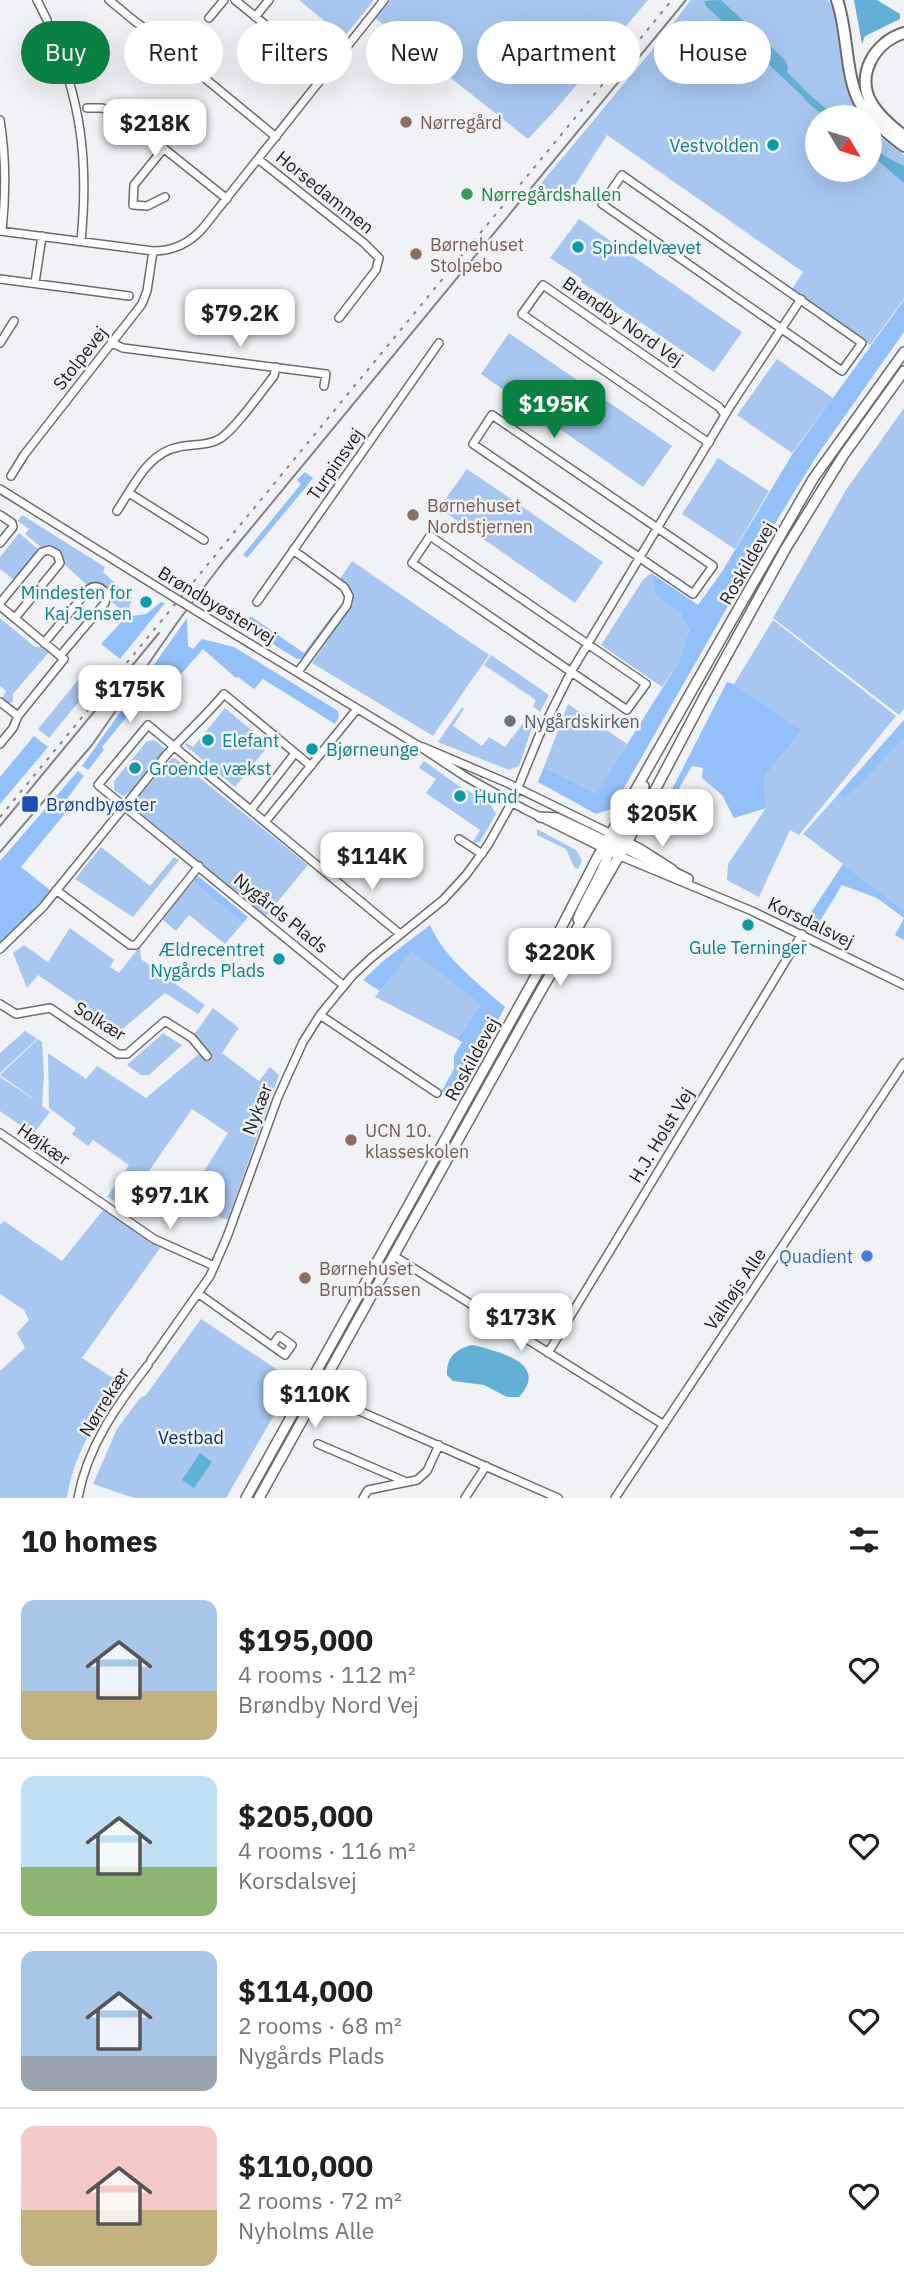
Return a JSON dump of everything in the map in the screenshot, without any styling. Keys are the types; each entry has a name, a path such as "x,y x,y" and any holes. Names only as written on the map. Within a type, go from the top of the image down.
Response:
{"highway":[{"path":"837,0 860,102 878,124 904,146"},
{"path":"904,33 887,41 875,51 866,76 866,88 880,115 904,136"}],"main road":[{"name":"Roskildevej","path":"259,1498 570,940 584,902 639,802 650,768 813,479 904,352"},
{"name":"Roskildevej","path":"246,1498 516,1012 704,697 786,548 836,466 904,371"},
{"path":"540,817 557,818 688,879"}],"street":[{"path":"37,0 48,22 74,94 84,155 85,203 81,241"},
{"path":"109,0 276,136"},
{"path":"209,18 224,0"},
{"path":"235,0 261,21"},
{"path":"256,17 269,0"},
{"name":"Horsedammen","path":"352,41 384,0"},
{"name":"Horsedammen","path":"1,231 153,251 170,249 191,240 318,84"},
{"path":"87,108 102,108 122,115 227,199"},
{"path":"0,120 5,183 1,231"},
{"path":"164,148 134,185 133,205 147,206 165,197"},
{"name":"Horsedammen","path":"258,159 364,243 379,258 376,270 338,318"},
{"path":"622,175 862,342 842,371 781,328 602,204 622,175"},
{"path":"35,284 42,236"},
{"name":"Stolpevej","path":"11,476 24,455 145,300 153,251"},
{"path":"0,279 129,296"},
{"name":"Brøndby Nord Vej","path":"709,443 522,314 542,285 716,405 725,415"},
{"path":"518,789 539,736 587,644 725,415 781,328 804,301"},
{"path":"0,344 14,321"},
{"path":"112,343 123,348 336,375"},
{"name":"Turpinsvej","path":"257,602 439,343"},
{"path":"117,511 149,464 162,452 212,442 224,436 274,376 276,368"},
{"path":"324,386 326,374"},
{"path":"492,415 713,566 693,594 639,557 473,443 492,415"},
{"name":"Brøndbyøstervej","path":"0,489 466,777 540,817"},
{"path":"129,493 204,540"},
{"path":"0,515 12,523 13,527 0,543"},
{"path":"430,536 646,684 627,710 571,672 412,562 430,536"},
{"path":"0,744 13,728 18,716 64,659 44,643 15,618 0,605 42,552 49,550 57,554 60,563 57,568 15,618"},
{"path":"293,550 346,589 349,596 347,605 298,672"},
{"path":"44,643 89,589 97,586 101,588 107,594 105,603 60,656"},
{"path":"0,949 43,907 174,747 202,721 224,694 311,766"},
{"path":"0,702 18,716"},
{"path":"265,822 357,709"},
{"name":"Nygårds Plads","path":"343,985 98,785 148,725 400,934"},
{"name":"Brøndbyøstervej","path":"419,746 518,789 615,845"},
{"path":"251,810 292,757"},
{"name":"Nykær","path":"149,1362 199,1294 215,1266 292,1062 320,1015 343,985 371,958 449,894 482,855 518,789"},
{"path":"459,839 482,855"},
{"name":"Korsdalsvej","path":"615,845 904,985"},
{"path":"57,890 130,945 136,945 199,866"},
{"name":"Korsdalsvej","path":"688,879 703,889"},
{"name":"H.J. Holst Vej","path":"548,1353 802,934"},
{"name":"Solkær","path":"0,1004 16,1014 50,1008 118,1054 127,1054 165,1021 192,1038 207,1056"},
{"path":"320,1015 437,1093"},
{"name":"Valhøjs Alle","path":"615,1498 904,1063"},
{"name":"Højkær","path":"0,1133 154,1239 215,1266"},
{"path":"394,1256 664,1425"},
{"path":"199,1294 272,1346"},
{"name":"Nørrekær","path":"78,1498 90,1455 105,1425 149,1362"},
{"path":"308,1386 558,1498"},
{"path":"318,1444 406,1482"},
{"path":"363,1498 368,1490 423,1477 439,1445"},
{"path":"465,1498 486,1466"},
{"path":"376,1498 382,1487"}],"green space":[{"path":"299,0 374,0 352,27 352,21 325,21"},
{"path":"390,0 648,0 630,21 477,21 477,84 577,84 528,139 458,84 463,84 463,21 379,21 375,18"},
{"path":"691,0 828,0 838,15 849,93 857,105 805,105 805,182 882,182 882,138 904,155 904,299 870,345 792,289 803,272 607,135 563,204 538,187 624,84 640,84 640,64 654,47 654,84 771,84 771,21 675,21"},
{"path":"579,219 742,332 714,372 550,258"},
{"path":"509,333 672,446 643,487 481,374"},
{"path":"777,359 833,398 792,453 737,415"},
{"path":"904,408 904,709 899,715 773,618 846,490"},
{"path":"718,458 769,491 735,549 682,514"},
{"path":"467,469 603,562 575,603 439,508"},
{"path":"22,515 105,567 103,572 132,598 129,608 122,610 109,600 110,595 93,584 87,585 63,563 58,552 47,546 42,548 25,534 29,529 18,521"},
{"path":"19,533 39,550 14,580 0,569 0,557"},
{"path":"352,561 489,655 433,736 312,663 352,605 351,589 340,579"},
{"path":"651,573 656,596 680,613 689,630 678,663 662,687 601,645 643,580"},
{"path":"0,618 35,647 43,647 49,652 13,694 13,702 8,703 2,698 6,691 0,686"},
{"path":"773,620 896,716 799,835 790,830 759,897 727,880 728,864 766,808 764,778 802,730 734,684"},
{"path":"491,655 549,695 540,712 533,706 536,700 484,665"},
{"path":"88,668 99,677 49,738 38,729"},
{"path":"568,704 627,744 596,795 544,767"},
{"path":"462,707 464,709 453,726 482,746 489,737 505,747 524,722 532,728 519,766 509,770 438,742"},
{"path":"225,708 269,745 235,787 185,745 186,743 193,747"},
{"path":"904,720 904,910 803,834"},
{"path":"155,740 164,748 162,754 130,792 123,796 114,790 114,781 147,741"},
{"path":"175,758 308,865 266,916 137,810 135,801 171,759"},
{"path":"424,761 459,786 490,803 496,814 480,842 472,843 480,830 426,793 436,779 419,768"},
{"path":"537,829 576,850 582,860 578,869 574,867 566,849 537,835"},
{"path":"101,847 150,886 174,857 179,860 133,917 75,879"},
{"path":"193,882 243,923 225,944 189,915 176,931 162,919"},
{"path":"70,928 114,960 110,967 119,973 140,946 141,959 205,1005 198,1014 165,993 120,1031 38,975 27,988 13,953 24,945 48,962"},
{"path":"412,950 483,1005 457,1039 375,997"},
{"path":"213,1008 239,1028 222,1053 259,1081 270,1067 279,1075 228,1219 220,1218 198,1181 228,1133 192,1109 124,1207 107,1197 129,1165 93,1140 88,1146 72,1134 76,1128 49,1108 48,1053 86,1079 97,1066 146,1098 200,1053 190,1040"},
{"path":"25,1031 37,1039 0,1073 0,1053"},
{"path":"163,1033 182,1045 149,1075 141,1075 127,1065"},
{"path":"38,1039 42,1042 44,1074 42,1106 50,1112 33,1134 0,1111 0,1077 41,1104 0,1075"},
{"path":"103,1210 160,1248 82,1358 121,1383 80,1452 67,1498 0,1498 0,1371 25,1348 17,1333 29,1320 24,1310 0,1294 0,1225 4,1221 62,1261"},
{"name":"Vestbad","path":"201,1319 294,1381 226,1498 134,1498 93,1484 117,1429 140,1398 146,1395"}],"shaded area":[{"path":"721,0 743,21 722,21 704,1"},
{"path":"854,0 877,0 900,14 900,19 865,36 862,44"},
{"path":"771,47 785,60 787,72 814,99 811,104 771,67"},
{"path":"882,154 904,166 904,183 882,164"},
{"path":"904,300 904,332 816,457 776,522 612,809 596,814 538,782 544,767 596,794 678,663 689,630 680,613 656,596 651,573 698,605 723,570 793,453"},
{"path":"305,472 313,478 247,558 243,555 301,484 297,480"},
{"path":"209,599 240,618 252,617 304,653 335,614 304,658 297,659 206,603"},
{"path":"161,602 165,603 120,659 101,644 126,617 146,614"},
{"path":"187,618 188,646 193,649 202,639 234,647 338,711 339,717 335,724 263,679 254,689 236,678 203,649 168,689 164,686 144,710 137,704 102,747 104,750 88,770 82,766"},
{"path":"727,682 802,730 764,778 766,808 734,818 722,795 702,778 703,768 692,766 668,803 669,795"},
{"path":"904,720 904,737 860,785 844,798 839,794"},
{"path":"34,736 48,747 0,804 0,777"},
{"path":"78,771 84,776 66,800 72,805 21,867 50,890 34,910 0,942 0,861"},
{"path":"843,864 904,910 904,918 877,898 842,885 820,921 832,931 833,938 806,920"},
{"path":"198,876 248,917 243,923 193,882"},
{"path":"904,918 904,940 895,935"},
{"path":"430,925 453,959 505,1007 454,1101 441,1092 454,1069 454,1056 462,1042 457,1039 482,1005 412,951 380,991 363,980"},
{"path":"473,1345 506,1355 524,1367 528,1375 527,1385 519,1397 507,1397 484,1385 453,1381 447,1375 448,1363 454,1354"},
{"path":"200,1453 212,1462 194,1488 182,1480"}],"waterway":[{"path":"807,97 816,105"}],"tram line":[{"path":"0,852 92,745 179,620 224,561 686,0"},
{"path":"0,826 159,633"}],"railway":[{"path":"0,817 672,0"}],"place":[{"name":"Nørregård","path":"406,122"},
{"name":"Vestvolden","path":"773,145"},
{"name":"Nørregårdshallen","path":"467,194"},
{"name":"Spindelvævet","path":"578,247"},
{"name":"Børnehuset Stolpebo","path":"416,254"},
{"name":"Børnehuset Nordstjernen","path":"413,515"},
{"name":"Mindesten for Kaj Jensen","path":"146,602"},
{"name":"Nygårdskirken","path":"510,721"},
{"name":"Elefant","path":"208,740"},
{"name":"Bjørneunge","path":"312,749"},
{"name":"Groende vækst","path":"135,768"},
{"name":"Hund","path":"460,796"},
{"name":"Brøndbyøster","path":"30,804"},
{"name":"Gule Terninger","path":"748,925"},
{"name":"Ældrecentret Nygårds Plads","path":"279,959"},
{"name":"UCN 10. klasseskolen","path":"351,1140"},
{"name":"Quadient","path":"867,1256"},
{"name":"Børnehuset Brumbassen","path":"305,1278"}]}
